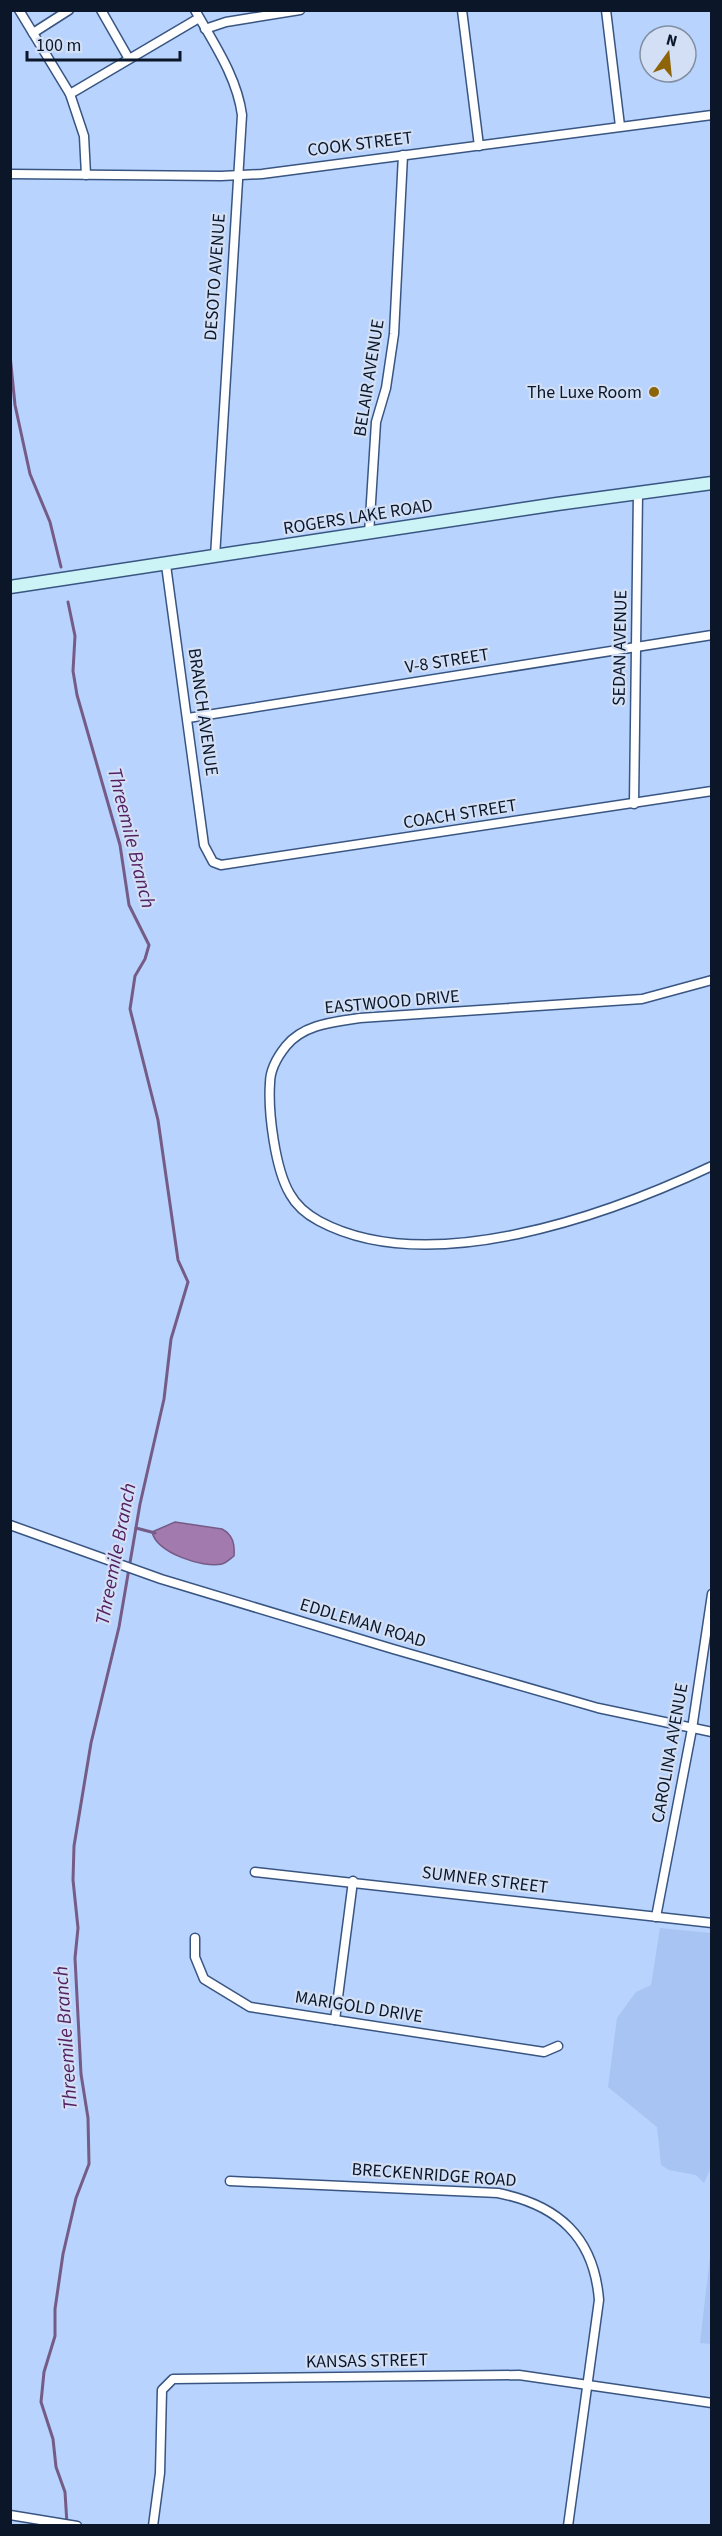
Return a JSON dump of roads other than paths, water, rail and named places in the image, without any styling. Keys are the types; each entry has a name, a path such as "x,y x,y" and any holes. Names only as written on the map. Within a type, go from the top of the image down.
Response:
{"main road":[{"name":"ROGERS LAKE ROAD","path":"10,587 638,492 711,483"}],"street":[{"path":"19,10 70,94 84,136 86,175"},
{"path":"33,33 69,10"},
{"path":"101,10 129,59"},
{"path":"205,29 226,22 300,10"},
{"path":"462,10 479,146"},
{"path":"606,10 620,126"},
{"path":"70,94 129,59 197,14"},
{"name":"DESOTO AVENUE","path":"197,14 239,94 242,115 214,557"},
{"name":"COOK STREET","path":"10,174 238,175 711,115"},
{"name":"BELAIR AVENUE","path":"369,534 376,422 389,370 394,334 403,155"},
{"name":"SEDAN AVENUE","path":"634,804 638,492"},
{"name":"BRANCH AVENUE","path":"166,565 204,845 213,862"},
{"name":"V-8 STREET","path":"188,718 711,635"},
{"name":"COACH STREET","path":"213,862 221,866 235,865 711,791"},
{"name":"EASTWOOD DRIVE","path":"711,980 642,999 360,1018 326,1023 302,1033 285,1047 274,1064 270,1082 282,1175 296,1202 321,1222 365,1237 393,1242 438,1245 531,1230 614,1208 652,1194 711,1167"},
{"name":"EDDLEMAN ROAD","path":"10,1525 160,1579 381,1646 565,1699 711,1732"},
{"name":"CAROLINA AVENUE","path":"656,1917 692,1729 711,1594"},
{"name":"SUMNER STREET","path":"255,1872 353,1881 711,1923"},
{"path":"335,2020 353,1881"},
{"name":"MARIGOLD DRIVE","path":"195,1938 195,1957 204,1979 250,2007 544,2052 558,2046"},
{"name":"BRECKENRIDGE ROAD","path":"230,2181 498,2193 537,2203 556,2215 576,2234 592,2264 599,2300 588,2384"},
{"name":"KANSAS STREET","path":"153,2526 160,2473 162,2391 173,2379 519,2375 711,2403"},
{"path":"568,2526 588,2384"},
{"path":"10,2516 77,2526"}],"waterway":[{"name":"Threemile Branch","path":"10,355 15,405 30,474 50,522 61,567"},
{"name":"Threemile Branch","path":"67,2524 65,2492 56,2467 53,2439 41,2402 44,2372 55,2336 55,2309 63,2254 76,2198 89,2164 88,2118 81,2074 75,1958 78,1928 73,1880 74,1846 91,1743 119,1627 140,1504 164,1399 171,1339 188,1282 178,1260 158,1120 130,1009 135,976 145,959 149,945 129,905 120,845 77,695 73,671 75,636 68,602"},
{"path":"136,1528 155,1533"}],"place":[{"name":"The Luxe Room","path":"654,392"}]}
